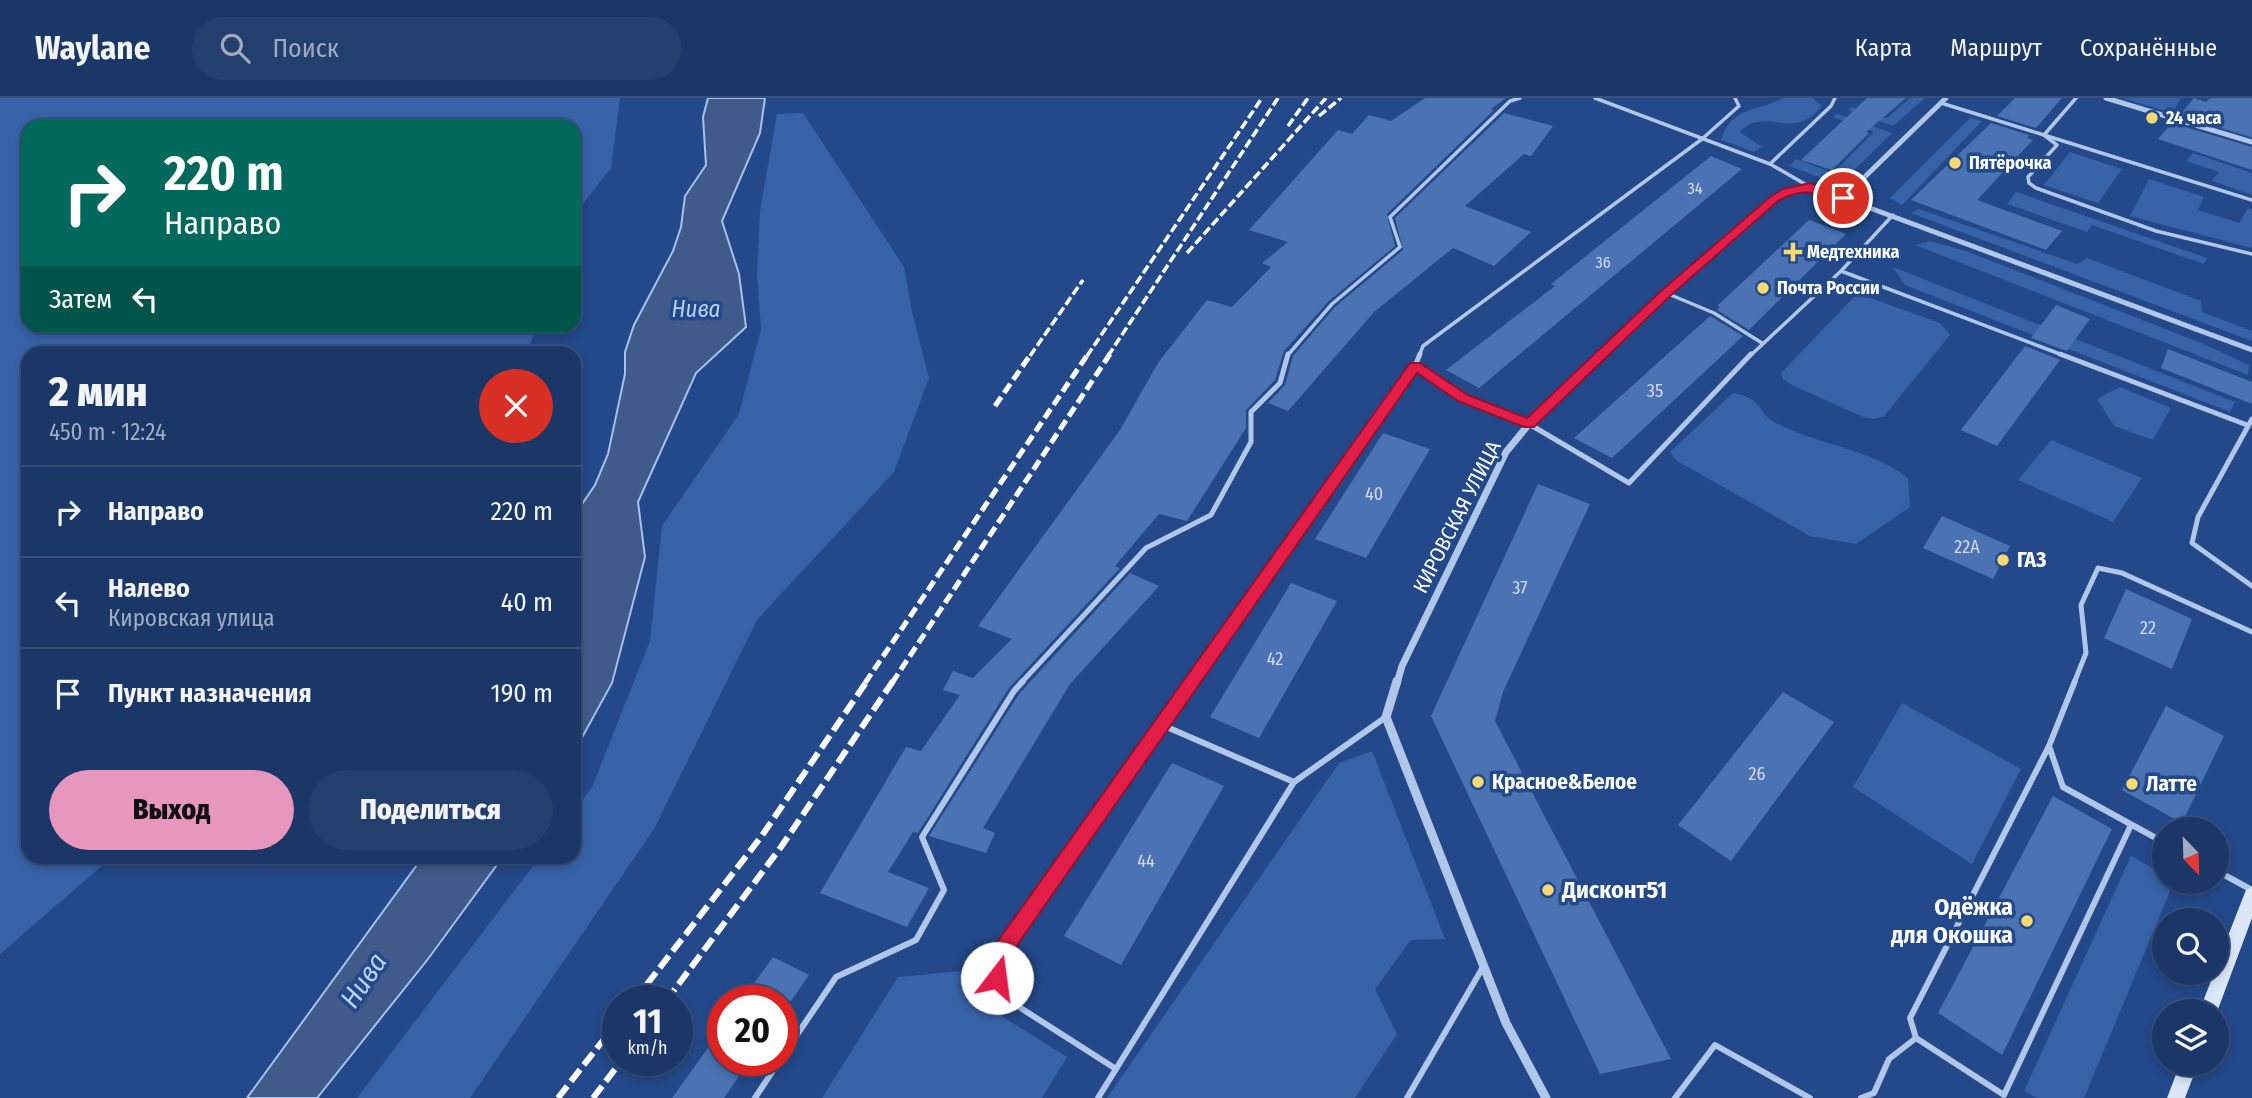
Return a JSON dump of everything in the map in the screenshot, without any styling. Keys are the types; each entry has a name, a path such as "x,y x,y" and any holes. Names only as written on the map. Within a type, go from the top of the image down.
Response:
{"main road":[{"path":"2213,999 2252,892"},
{"path":"2176,1098 2184,1076"}],"street":[{"path":"2106,98 2252,142"},
{"path":"1843,198 1943,100"},
{"path":"1810,187 1893,215 2252,350"},
{"name":"КИРОВСКАЯ УЛИЦА","path":"1386,717 1402,666 1506,452 1529,424 1666,293 1774,199 1787,192 1810,187"},
{"path":"1386,717 1506,1023 1546,1098"}],"lane":[{"path":"798,1034 836,977 916,940 944,890 922,837 1013,691 1146,548 1211,514 1251,442 1251,412 1280,383 1288,354 1332,304 1400,247 1390,217 1510,101 1520,98"},
{"path":"1595,98 1770,164 1810,187"},
{"path":"1116,1069 1005,998 997,978 1002,951 1415,366 1423,346 1702,139 1739,106 1735,98"},
{"path":"1770,164 1831,106 1835,98"},
{"path":"2044,135 2076,98"},
{"path":"1943,100 2044,135 2252,200"},
{"path":"2044,135 2057,145 2028,177 2029,183 2036,188 2156,231 2252,254"},
{"path":"1415,366 1463,398 1529,424 1629,484 1762,343 1841,271 1893,215"},
{"path":"1841,271 2247,425"},
{"path":"1666,293 1714,313 1762,343"},
{"path":"2252,419 2198,517 2192,543 2252,586"},
{"path":"2131,825 2004,1095 1916,1038 1910,1018 2049,746 2086,653 2081,605 2098,568 2122,573 2252,632"},
{"path":"1098,1098 1294,782 1386,717"},
{"path":"1161,724 1294,782"},
{"path":"2049,746 2063,787 2152,836"},
{"path":"2230,879 2252,892"},
{"path":"1407,1098 1485,964"},
{"path":"1861,1098 1874,1093 1889,1059 1916,1038"},
{"path":"1675,1098 1715,1045 1810,1098"},
{"path":"755,1098 770,1076"}],"shaded area":[{"path":"0,98 620,98 611,168 581,206 581,119 21,119 21,333 535,333 529,346 21,346 21,864 104,864 0,954"},
{"path":"1783,98 1812,98 1822,106 1811,117 1800,122 1790,124 1760,121 1750,124 1740,132 1762,147 1754,152 1721,140 1738,115"},
{"path":"1910,98 1925,98 1893,126 1848,110 1852,107 1887,118"},
{"path":"2123,98 2181,98 2175,108 2252,132 2252,138"},
{"path":"803,113 904,267 929,378 894,472 757,620 654,829 470,1098 357,1098 534,864 581,864 581,802 592,787 650,641 662,526 739,414 761,329 757,276 760,211 777,114"},
{"path":"1838,114 1892,133 1839,185 1790,166 1796,159 1833,173 1874,132 1833,117"},
{"path":"1970,118 1982,121 1902,205 1890,198"},
{"path":"2070,152 2122,169 2098,203 2044,185"},
{"path":"2193,153 2252,173 2252,195 2212,181 2219,172 2186,161"},
{"path":"2149,179 2204,197 2198,210 2239,223 2248,208 2252,210 2252,248 2130,216"},
{"path":"2016,192 2207,258 2204,264 2092,225 2087,232 2007,204"},
{"path":"1919,209 2077,264 2087,258 2201,301 2202,312 2252,331 2252,341 1911,213"},
{"path":"1930,241 1966,251 2201,343 2249,365 2248,375 1915,245"},
{"path":"1893,267 2235,402 2230,412 1905,285"},
{"path":"1862,295 1940,323 1950,335 1884,416 1874,419 1863,417 1792,385 1783,379 1781,373 1854,297"},
{"path":"2120,387 2171,408 2153,440 2114,426 2097,399"},
{"path":"1733,393 1751,399 1776,423 1893,468 1908,478 1910,507 1856,544 1810,536 1677,461 1670,452"},
{"path":"2051,440 2142,478 2113,522 2018,480"},
{"path":"1902,703 2021,769 1972,864 1853,787"},
{"path":"1372,751 1445,939 1411,940 1375,989 1397,1034 1355,1098 1107,1098 1339,763"},
{"path":"2131,856 2152,868 2152,894 2169,894 2163,908 2152,908 2152,935 2084,1098 2037,1098 2024,1091"},
{"path":"972,970 992,1010 1067,1057 1042,1098 822,1098 898,977"}],"water":[{"name":"Нива","path":"708,98 765,98 760,133 722,221 739,274 746,327 696,373 638,502 645,557 612,683 581,739 581,506 595,485 608,454 625,374 625,352 634,325 673,251 681,227 685,196 706,165 703,117"},
{"name":"Нива","path":"418,864 498,864 428,959 317,1098 247,1098"}],"building":[{"path":"1425,98 1506,98 1491,109 1494,110 1387,214 1395,246 1329,301 1284,351 1275,380 1246,410 1246,428 1187,521 1159,514 1115,566 1120,568 1009,688 918,833 913,832 888,872 929,888 907,927 820,893 906,747 921,751 960,695 943,690 953,671 973,678 1012,639 978,626 1120,430 1158,363 1207,300 1232,307 1271,267 1262,263 1288,242 1249,230 1338,130 1352,134 1369,115 1391,121"},
{"path":"1867,98 1906,98 1866,132 1869,133 1832,170 1801,160"},
{"path":"2015,98 2062,98 2036,128 1997,116"},
{"path":"2194,98 2206,102 2210,98 2252,98 2252,137 2180,115"},
{"path":"1504,113 1553,126 1531,156 1524,154 1465,206 1531,232 1494,266 1453,248 1374,312 1288,411 1268,403 1285,385 1293,356 1335,307 1403,250 1395,218"},
{"path":"1991,123 2029,135 2027,138 2033,140 1977,200 2062,231 2046,250 1911,200"},
{"path":"2172,123 2252,147 2252,170 2158,139"},
{"path":"1711,156 1742,169 1479,388 1446,370 1555,286 1551,284"},
{"path":"1809,220 1846,234 1749,330 1717,310 1720,307 1717,306"},
{"path":"2056,305 2090,319 2067,351 2031,338"},
{"path":"1710,316 1743,336 1612,458 1574,438"},
{"path":"2025,346 2060,360 1997,446 1961,430"},
{"path":"2168,349 2252,382 2252,404 2161,368"},
{"path":"1383,433 1430,449 1366,558 1315,539"},
{"name":"Дисконт51","path":"1538,484 1590,504 1503,692 1495,721 1671,1059 1600,1074 1431,716"},
{"path":"1942,516 2010,546 1993,579 1923,548"},
{"path":"1130,573 1159,586 1070,684 983,828 995,833 986,853 929,836 1019,694"},
{"path":"1291,583 1337,601 1259,738 1210,717"},
{"path":"2126,589 2192,619 2172,669 2104,638"},
{"path":"1783,692 1834,722 1731,861 1678,825"},
{"path":"2166,706 2224,736 2185,817 2171,817 2122,790"},
{"path":"1172,763 1224,786 1121,965 1064,936"},
{"name":"Одёжка для Окошка","path":"2053,796 2112,829 2002,1055 1938,1013"},
{"path":"773,957 809,975 798,991 798,985 753,985"},
{"path":"707,1049 707,1076 739,1076 724,1098 672,1098 688,1076 693,1076 693,1069"}],"railway":[{"path":"1087,356 1262,98"},
{"path":"1108,356 1278,98"},
{"path":"1288,126 1308,98"},
{"path":"1187,253 1326,98"},
{"path":"1319,116 1341,98"},
{"path":"1030,356 1083,280"},
{"path":"995,406 1031,354"},
{"path":"865,683 1088,354"},
{"path":"892,683 1110,354"},
{"path":"646,985 761,837 867,681"},
{"path":"678,985 781,847 893,681"},
{"path":"558,1098 602,1042"},
{"path":"593,1098 610,1076"}],"place":[{"name":"24 часа","path":"2152,118"},
{"name":"Пятёрочка","path":"1955,163"},
{"name":"Медтехника","path":"1793,252"},
{"name":"Почта России","path":"1763,288"},
{"name":"ГАЗ","path":"2003,560"},
{"name":"Красное&Белое","path":"1478,782"},
{"name":"Латте","path":"2132,784"},
{"name":"Дисконт51","path":"1548,890"},
{"name":"Одёжка для Окошка","path":"2027,921"}],"route":[{"path":"997,978 1002,951 1415,366 1463,398 1529,424 1666,293 1774,199 1798,188 1810,187 1843,198"}]}
